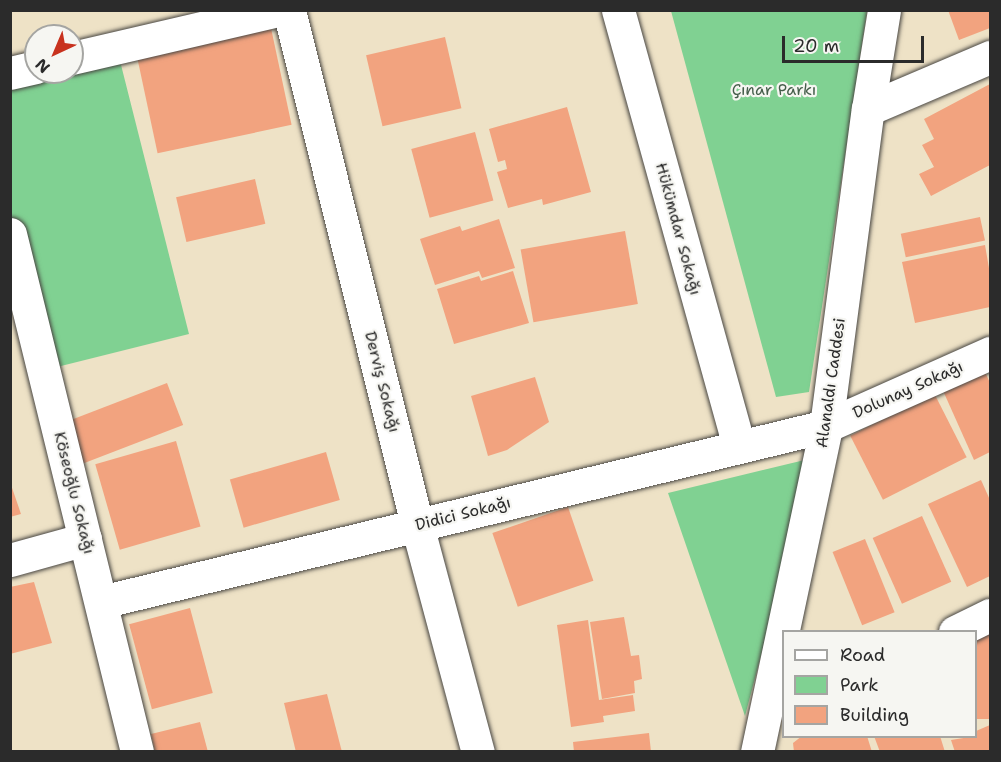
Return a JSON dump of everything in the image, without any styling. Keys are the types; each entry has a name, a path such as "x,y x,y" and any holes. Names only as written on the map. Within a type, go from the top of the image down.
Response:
{"street":[{"path":"84,55 278,10"},
{"name":"Derviş Sokağı","path":"290,10 417,525 478,752"},
{"name":"Hükümdar Sokağı","path":"618,10 739,447"},
{"name":"Alanaldı Caddesi","path":"786,630 826,426 868,109 884,10"},
{"path":"868,109 990,57"},
{"name":"Köseoğlu Sokağı","path":"10,234 137,752"},
{"name":"Dolunay Sokağı","path":"826,426 990,353"},
{"name":"Didici Sokağı","path":"101,602 826,426"},
{"path":"10,560 85,539"},
{"path":"959,630 990,615"},
{"name":"Alanaldı Caddesi","path":"767,728 782,651"}],"green space":[{"name":"Çınar Parkı","path":"671,11 867,11 809,392 776,397"},
{"path":"116,45 189,334 45,370 11,231 10,72 24,72 24,84 84,84 84,65"},
{"path":"813,458 745,716 668,493"}],"building":[{"path":"948,10 990,10 990,28 959,40"},
{"path":"271,28 292,125 158,153 137,56"},
{"path":"445,37 461,108 382,126 366,55"},
{"path":"990,84 990,165 931,196 919,174 934,167 922,145 934,139 924,119"},
{"path":"567,107 591,192 543,205 542,199 508,208 497,172 507,169 505,160 498,162 489,129"},
{"path":"475,132 493,201 430,218 411,149"},
{"path":"255,179 265,224 186,242 176,197"},
{"path":"980,217 985,240 906,257 901,234"},
{"path":"499,219 515,268 482,278 479,271 435,285 420,239 460,226 462,231"},
{"path":"625,231 638,304 533,322 521,249"},
{"path":"985,245 990,274 990,307 915,323 902,262"},
{"path":"513,271 529,323 454,344 437,289 479,276 481,281"},
{"path":"982,365 990,383 990,452 974,460 940,384"},
{"path":"535,377 549,422 507,450 488,456 471,396"},
{"path":"167,383 183,425 79,465 62,423"},
{"path":"934,393 967,457 883,500 850,436"},
{"path":"176,441 201,527 120,550 95,464"},
{"path":"326,452 340,500 244,528 230,480"},
{"path":"981,480 990,500 990,576 967,587 928,504"},
{"path":"10,482 21,514 10,517"},
{"path":"568,507 593,581 518,607 492,533"},
{"path":"922,516 951,582 902,604 873,538"},
{"path":"865,539 895,612 862,625 833,552"},
{"path":"34,582 52,643 10,654 10,587"},
{"path":"190,608 213,693 152,709 129,624"},
{"path":"624,617 631,656 639,655 642,679 634,681 635,693 602,699 590,622"},
{"path":"588,620 599,700 633,695 635,711 603,716 604,722 571,727 557,625"},
{"path":"975,629 990,629 990,719 977,719 977,630"},
{"path":"327,694 342,752 296,752 284,703"},
{"path":"200,722 208,752 155,752 151,734"},
{"path":"990,725 990,752 955,752 951,740 977,738 977,731"},
{"path":"649,733 651,752 574,752 573,742"},
{"path":"799,738 868,738 872,752 794,752 793,743"},
{"path":"875,738 941,738 945,752 880,752"}]}
